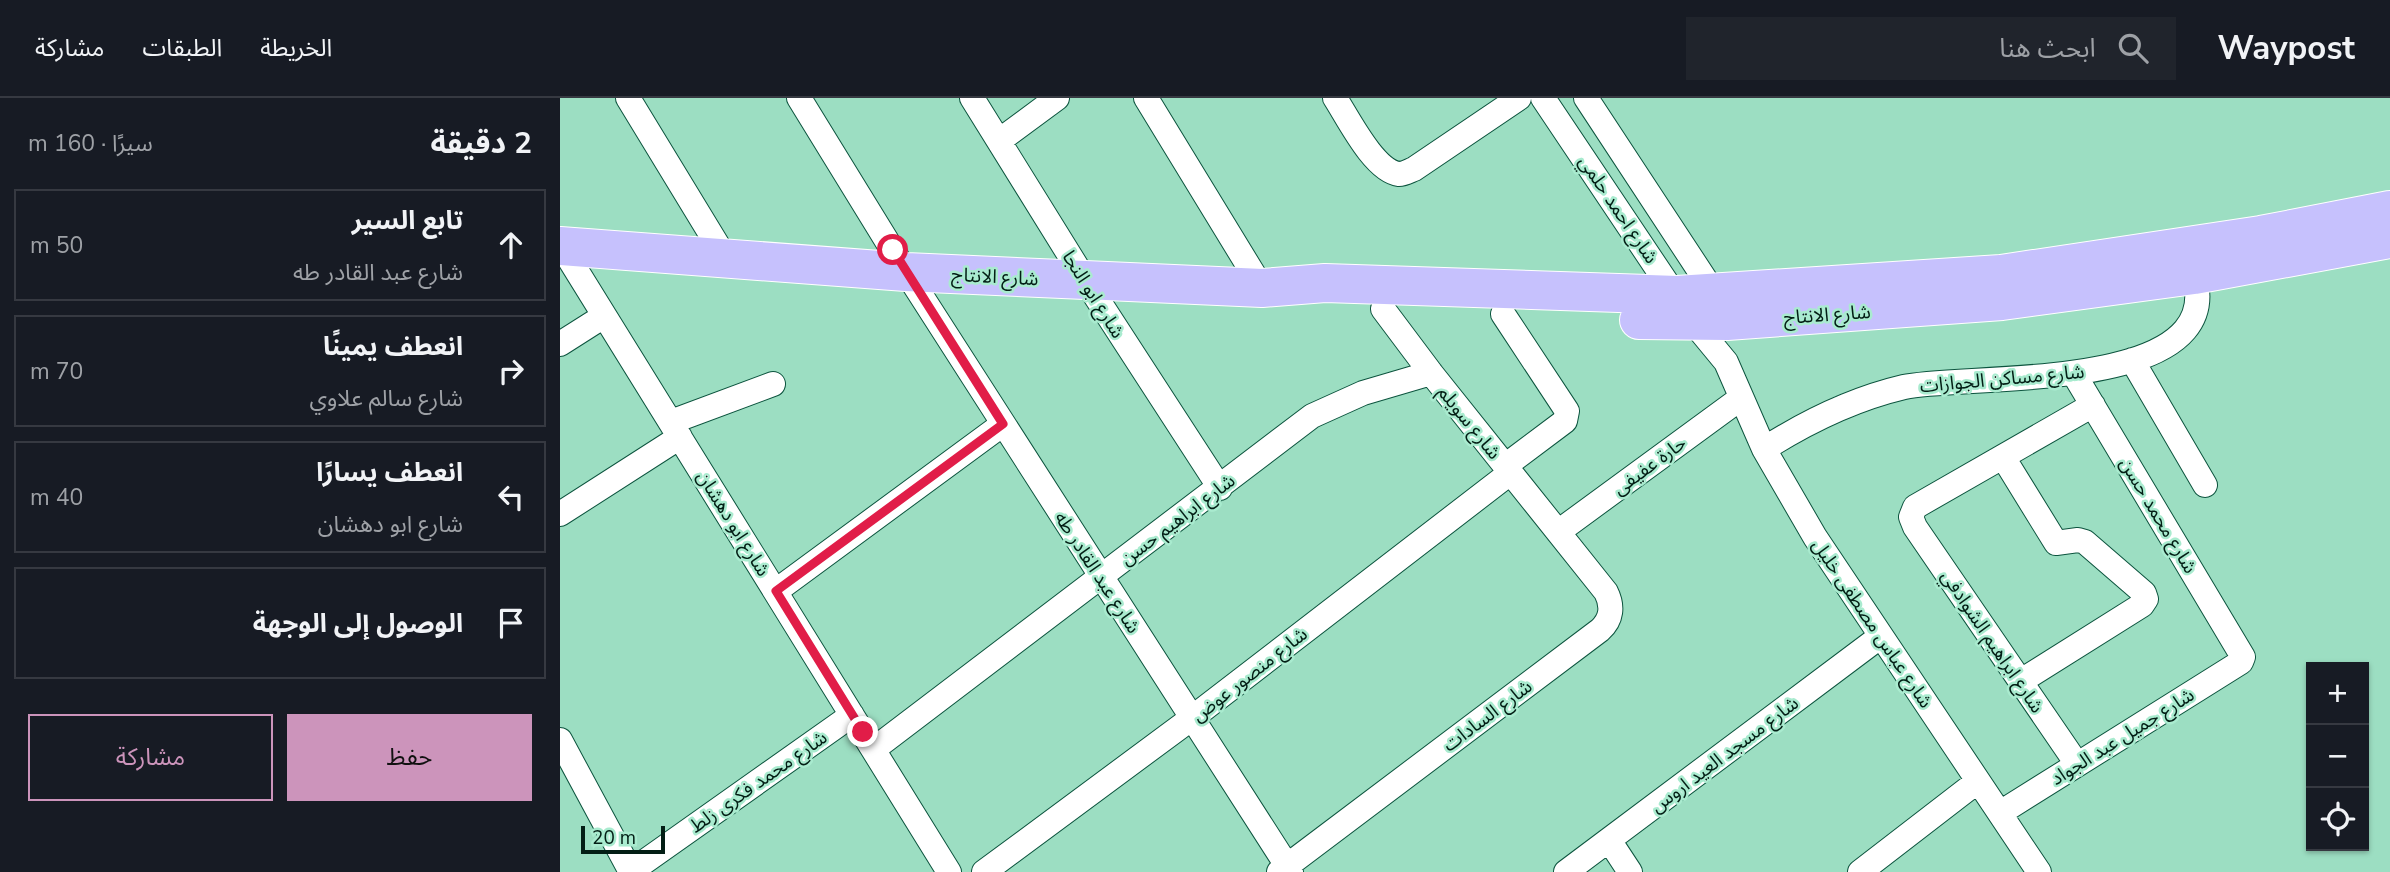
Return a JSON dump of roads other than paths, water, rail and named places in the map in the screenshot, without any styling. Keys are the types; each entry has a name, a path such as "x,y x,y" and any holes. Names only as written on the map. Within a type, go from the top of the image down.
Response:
{"main road":[{"name":"شارع الانتاج","path":"560,245 906,272 1262,288 1325,283 1703,308 2001,274 2262,235 2390,210"},
{"name":"شارع الانتاج","path":"1262,288 1326,306 1503,314 2002,301 2194,275 2390,239"}],"street":[{"path":"628,98 726,259"},
{"name":"شارع عبد القادر طه","path":"799,98 906,272 1192,718 1286,870"},
{"name":"شارع ابو النجا","path":"972,98 1085,280 1220,488"},
{"path":"999,141 1056,98"},
{"path":"1146,98 1262,288"},
{"path":"1335,98 1376,161 1387,170 1401,174 1414,169 1519,98"},
{"name":"شارع احمد حلمي","path":"1544,98 1703,308"},
{"name":"شارع احمد حلمي","path":"1586,98 1703,308"},
{"name":"شارع ابو دهشان","path":"560,245 949,872"},
{"name":"شارع مساكن الجوازات","path":"1764,449 1816,418 1844,405 1905,387 1936,382 2074,374 2132,360 2169,344 2189,326 2198,302 2194,275"},
{"name":"شارع عباس مصطفى خليل","path":"1703,308 1764,449 1815,537 2039,872"},
{"name":"شارع عباس مصطفى خليل","path":"1703,308 1726,362"},
{"name":"شارع سويلم","path":"1383,309 1430,373 1558,533"},
{"name":"شارع منصور عوض","path":"984,872 1192,718 1565,421 1567,411 1503,314"},
{"path":"560,344 604,316"},
{"path":"2132,360 2205,485"},
{"name":"شارع ابراهيم حسن","path":"874,749 1312,416 1363,393 1430,373"},
{"name":"شارع محمد حسن","path":"2074,374 2244,657"},
{"path":"560,514 675,429 773,384"},
{"name":"حارة عفيفى","path":"1558,533 1741,398"},
{"path":"2021,681 2142,605 2146,599 2144,593 2085,542 2056,542 2003,457 2093,405"},
{"path":"776,591 1003,424"},
{"name":"شارع ابراهيم الشوادفي","path":"2003,457 1915,507 1911,517 1915,527 2077,764"},
{"name":"شارع السادات","path":"1286,870 1605,625 1611,612 1609,598 1558,533"},
{"name":"شارع مسجد العيد اروس","path":"1566,872 1881,636"},
{"name":"شارع جميل عبد الجواد","path":"2000,813 2241,662 2244,657"},
{"name":"شارع محمد فكرى زلط","path":"630,872 852,715"},
{"path":"560,740 630,872"},
{"path":"1860,872 1978,781"},
{"path":"1609,840 1630,872"}]}
